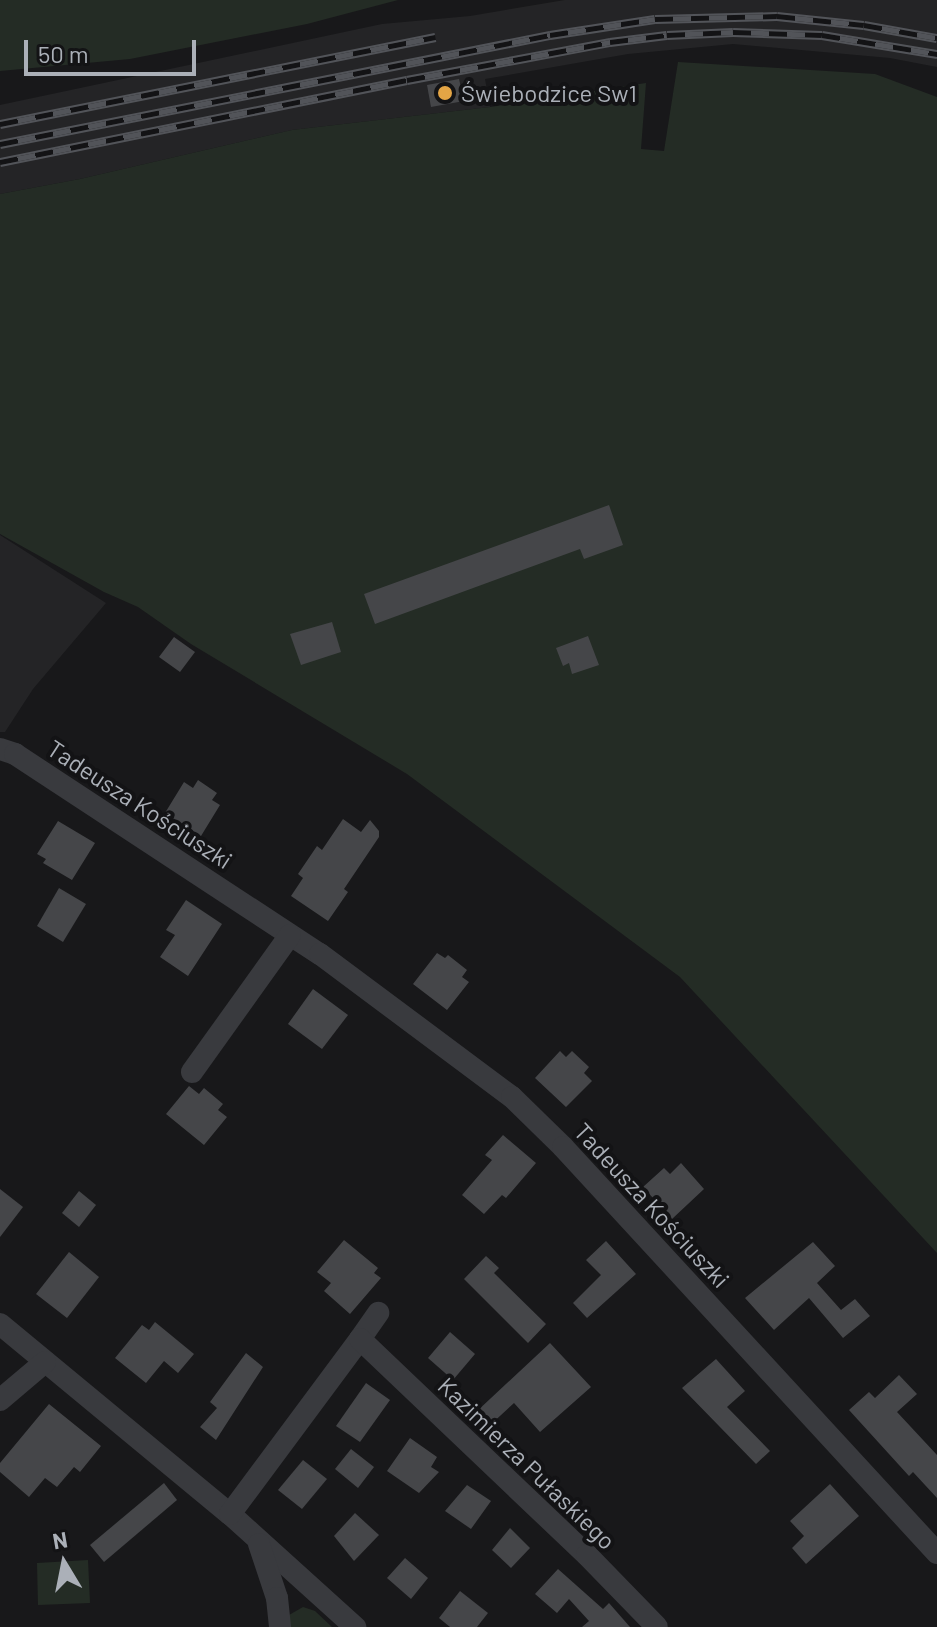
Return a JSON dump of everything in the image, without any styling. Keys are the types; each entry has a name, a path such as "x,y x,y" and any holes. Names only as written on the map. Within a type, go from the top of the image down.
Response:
{"street":[{"name":"Tadeusza Kościuszki","path":"0,749 15,754 290,935 512,1097 554,1137 937,1553"},
{"path":"192,1072 290,935"},
{"path":"230,1514 378,1313"},
{"path":"0,1324 230,1514 258,1543 355,1627"},
{"name":"Kazimierza Pułaskiego","path":"360,1339 657,1627"},
{"path":"0,1400 45,1362"},
{"path":"258,1543 277,1598 280,1627"}],"shaded area":[{"path":"0,0 398,0 307,24 130,59 0,71"},
{"path":"565,0 937,0 937,67 890,58 733,44 628,54 485,79 490,107 292,130 80,179 0,194 0,105 382,24 470,16"},
{"path":"678,62 875,74 937,97 937,1253 680,977 407,774 191,644 138,607 104,592 0,534 0,194 80,179 292,130 490,107 646,83 641,149 664,151"},
{"path":"0,535 106,603 33,689 5,732 0,732"},
{"path":"88,1560 90,1603 38,1605 37,1563"},
{"path":"303,1607 315,1611 332,1627 290,1627 289,1615"}],"building":[{"name":"Świebodzice Sw1","path":"459,79 464,101 431,107 427,85"},
{"path":"609,505 623,545 584,559 580,549 375,624 364,594"},
{"path":"332,622 341,652 301,665 290,634"},
{"path":"588,636 599,665 572,674 569,663 563,666 556,648"},
{"path":"174,637 195,652 180,672 159,657"},
{"path":"198,780 217,793 212,800 220,805 201,836 165,813 184,782 193,788"},
{"path":"343,819 361,832 370,820 379,831 379,837 344,889 348,892 328,921 291,896 303,878 298,874 317,846 322,850"},
{"path":"58,821 95,843 72,880 43,863 46,859 37,854"},
{"path":"59,888 86,904 63,942 37,926"},
{"path":"186,900 222,924 188,976 160,957 175,935 166,930"},
{"path":"437,953 445,958 448,955 467,970 462,977 469,982 447,1010 413,984"},
{"path":"313,989 348,1015 322,1049 288,1024"},
{"path":"560,1051 566,1057 572,1051 589,1067 584,1073 592,1081 566,1107 535,1078"},
{"path":"189,1086 199,1094 204,1088 223,1104 218,1110 227,1117 204,1145 166,1114"},
{"path":"503,1135 536,1163 506,1198 502,1195 484,1214 462,1195 492,1160 485,1155"},
{"path":"681,1163 704,1189 672,1219 643,1187 664,1168 670,1174"},
{"path":"0,1189 23,1207 0,1237"},
{"path":"79,1191 96,1205 79,1227 62,1213"},
{"path":"344,1240 378,1268 374,1273 381,1278 350,1314 324,1291 331,1283 317,1272"},
{"path":"606,1241 636,1274 587,1318 573,1303 601,1275 586,1260"},
{"path":"813,1242 835,1266 817,1283 841,1310 855,1299 870,1316 843,1338 809,1298 774,1330 745,1298"},
{"path":"69,1252 99,1277 67,1318 36,1294"},
{"path":"486,1256 499,1268 494,1273 546,1324 528,1343 464,1279"},
{"path":"155,1322 194,1354 178,1373 164,1361 146,1383 115,1358 142,1325 149,1330"},
{"path":"450,1332 475,1354 453,1380 428,1358"},
{"path":"550,1343 591,1387 540,1432 514,1403 488,1427 475,1413"},
{"path":"246,1353 263,1367 216,1440 200,1427 217,1408 210,1402"},
{"path":"716,1359 745,1391 727,1407 770,1451 756,1464 682,1388"},
{"path":"899,1375 917,1394 897,1412 937,1455 937,1498 913,1472 909,1476 849,1410 869,1392 875,1398"},
{"path":"366,1383 390,1400 360,1442 336,1426"},
{"path":"49,1404 101,1446 80,1472 74,1467 57,1487 45,1478 29,1497 0,1472 0,1463"},
{"path":"410,1438 437,1457 431,1467 439,1472 419,1493 387,1471"},
{"path":"351,1449 374,1467 358,1488 335,1469"},
{"path":"303,1460 327,1479 302,1509 278,1490"},
{"path":"164,1483 177,1500 104,1562 90,1545"},
{"path":"830,1484 859,1516 806,1564 792,1548 804,1536 790,1521"},
{"path":"467,1485 491,1501 471,1529 445,1511"},
{"path":"355,1513 379,1535 354,1561 334,1536"},
{"path":"510,1528 530,1548 511,1568 492,1550"},
{"path":"405,1558 428,1578 411,1599 387,1578"},
{"path":"558,1569 603,1609 609,1603 630,1627 582,1627 589,1621 569,1599 557,1613 535,1594"},
{"path":"460,1591 488,1613 477,1627 450,1627 439,1618"}],"railway":[{"path":"0,144 550,35 655,19 777,16 864,25 937,38"},
{"path":"0,162 407,80 610,42 667,35 733,32 822,35 937,54"},
{"path":"0,124 435,37"}],"place":[{"name":"Świebodzice Sw1","path":"445,93"}]}
